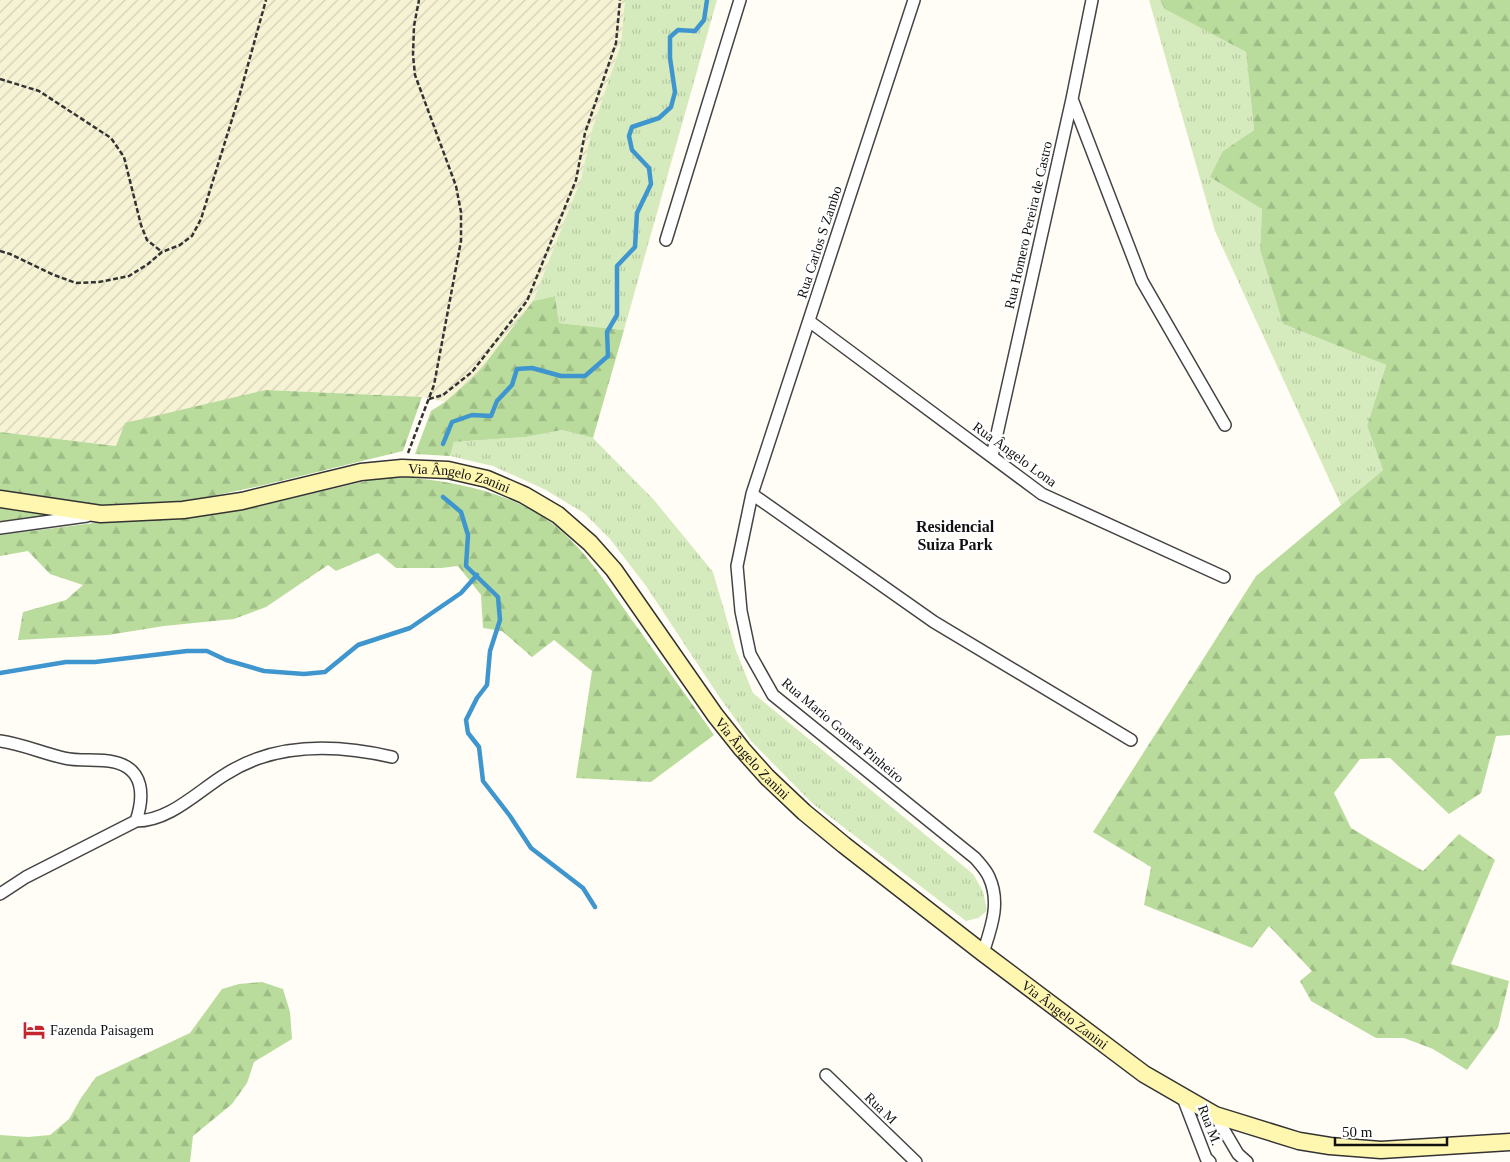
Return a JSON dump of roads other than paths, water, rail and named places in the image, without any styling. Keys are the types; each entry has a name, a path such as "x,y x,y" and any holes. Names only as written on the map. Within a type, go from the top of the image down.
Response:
{"street":[{"path":"666,240 740,0"},
{"name":"Rua Carlos S Zambo","path":"752,494 914,0"},
{"name":"Rua Homero Pereira de Castro","path":"992,456 1072,99 1092,0"},
{"path":"1072,99 1142,281 1225,425"},
{"name":"Rua Ângelo Lona","path":"809,321 1042,494 1224,577"},
{"name":"Via Ângelo Zanini","path":"0,499 101,514 183,510 242,501 361,472 402,468 448,470 487,479 524,495 558,514 590,543 614,570 715,715 766,777 804,812 983,953 1144,1074 1215,1115 1299,1141 1330,1146 1380,1150 1510,1142"},
{"path":"752,494 934,622 1131,740"},
{"name":"Rua Mario Gomes Pinheiro","path":"752,494 737,566 741,611 750,654 774,695 976,858 989,876 994,893 994,917 983,953"},
{"path":"0,528 101,514"},
{"path":"0,741 11,742 65,758 114,762 128,767 137,777 141,790 140,807 136,821"},
{"path":"0,894 26,877 136,821 146,821 168,812 226,774 258,757 295,748 369,752 392,758"},
{"name":"Rua M","path":"826,1075 916,1162"},
{"name":"Rua M.","path":"1183,1098 1206,1158 1210,1162"},
{"path":"1215,1115 1238,1154 1247,1162"}],"waterway":[{"path":"443,444 452,422 472,415 491,416 497,401 512,385 517,369 532,368 561,376 585,376 608,356 607,332 617,315 617,266 635,247 637,213 651,184 649,168 632,150 629,136 632,127 659,118 671,107 675,92 670,58 670,37 678,30 695,31 704,20 707,0"},
{"path":"443,497 461,512 468,535 466,566 498,597 500,620 490,651 487,685 477,698 466,720 468,733 479,747 483,781 510,816 531,848 583,888 595,907"},
{"path":"0,673 66,662 95,662 187,651 207,651 226,660 264,671 304,674 325,672 358,645 410,628 461,593 477,575"}],"place":[{"name":"Fazenda Paisagem","path":"34,1030"}],"district":[{"name":"Residencial Suiza Park","path":"955,535"}]}
